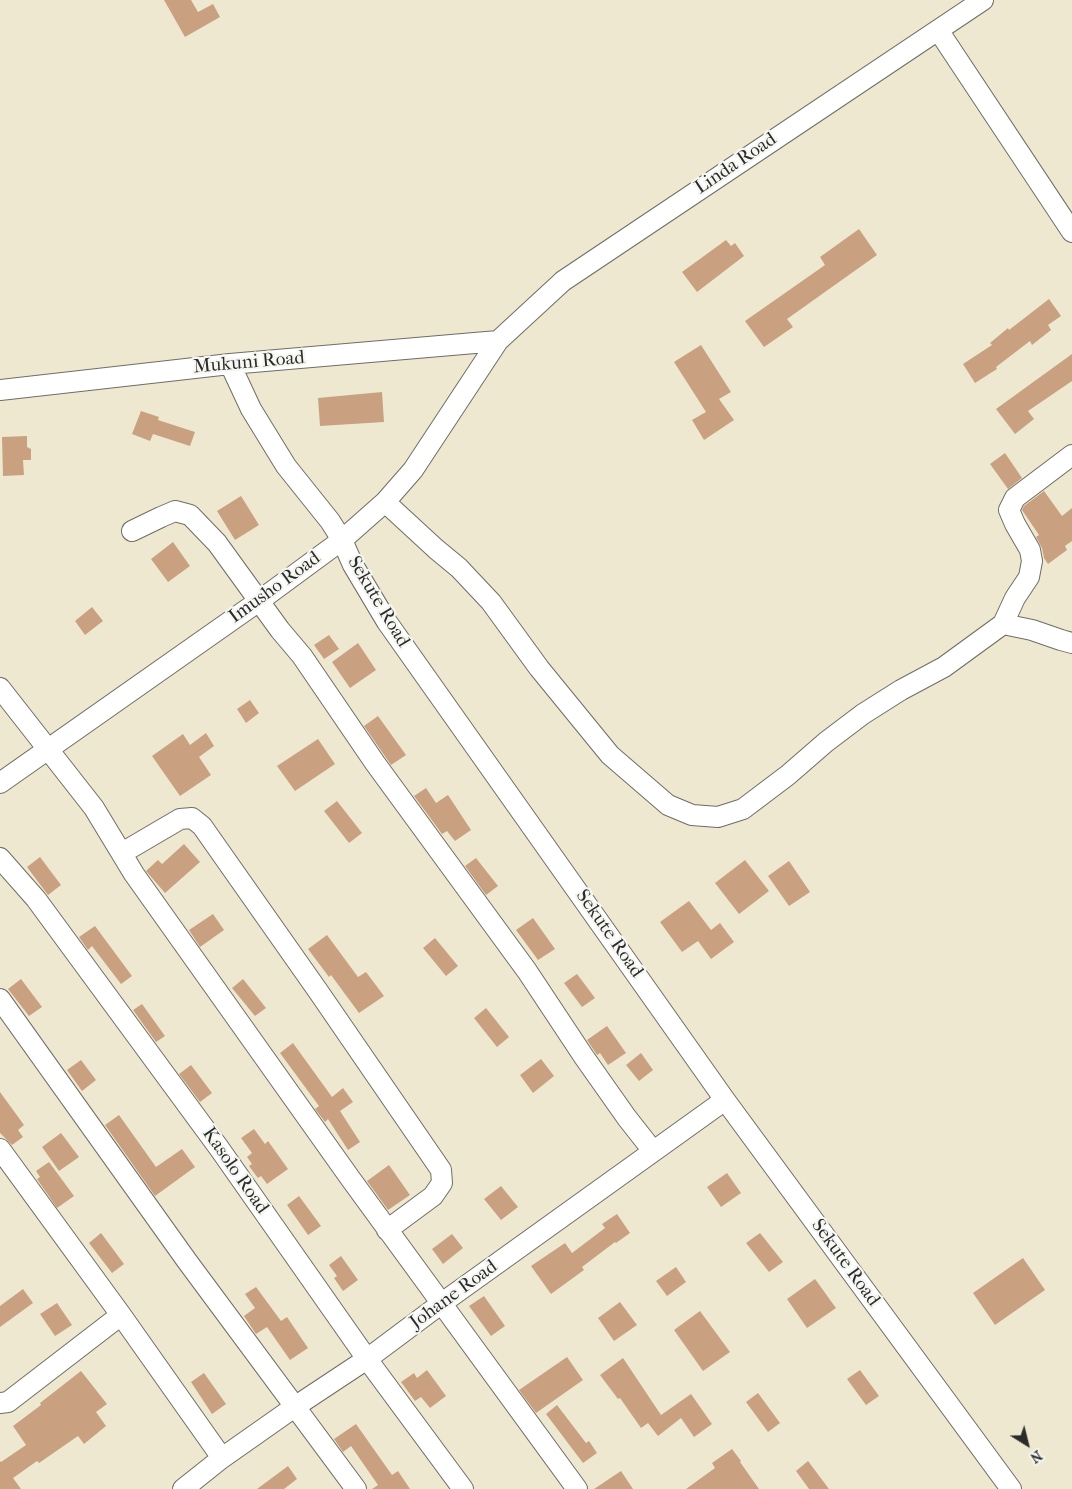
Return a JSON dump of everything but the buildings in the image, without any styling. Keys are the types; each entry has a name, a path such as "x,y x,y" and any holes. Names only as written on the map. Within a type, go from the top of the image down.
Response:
{"street":[{"name":"Linda Road","path":"498,341 563,281 983,0"},
{"path":"938,30 1072,232"},
{"name":"Mukuni Road","path":"0,390 230,364 498,341"},
{"name":"Imusho Road","path":"0,783 259,601 342,540 385,502 413,470 498,341"},
{"name":"Sekute Road","path":"230,364 251,408 286,466 330,521 342,540 353,565 387,622 725,1100 1011,1489"},
{"path":"385,502 459,568 491,602 539,668 610,755 668,805 692,815 718,817 743,809 788,776 826,742 863,714 901,690 944,667 1003,624 1015,598 1029,577 1032,561 1030,550 1009,510 1016,498 1072,455"},
{"path":"132,531 175,511 190,515 217,543 302,656 375,763 527,971 584,1057 653,1151"},
{"path":"1003,624 1032,630 1072,643"},
{"path":"0,688 94,808 134,874 388,1230 577,1489"},
{"path":"122,853 180,819 192,818 202,826 213,841 441,1170 442,1183 433,1196 388,1230"},
{"name":"Kasolo Road","path":"0,858 36,899 220,1148 367,1359 463,1489"},
{"path":"0,999 182,1253 356,1489"},
{"name":"Johane Road","path":"183,1489 222,1458 367,1359 725,1100"},
{"path":"0,1149 121,1314 222,1458"},
{"path":"0,1403 8,1402 121,1314"}]}
